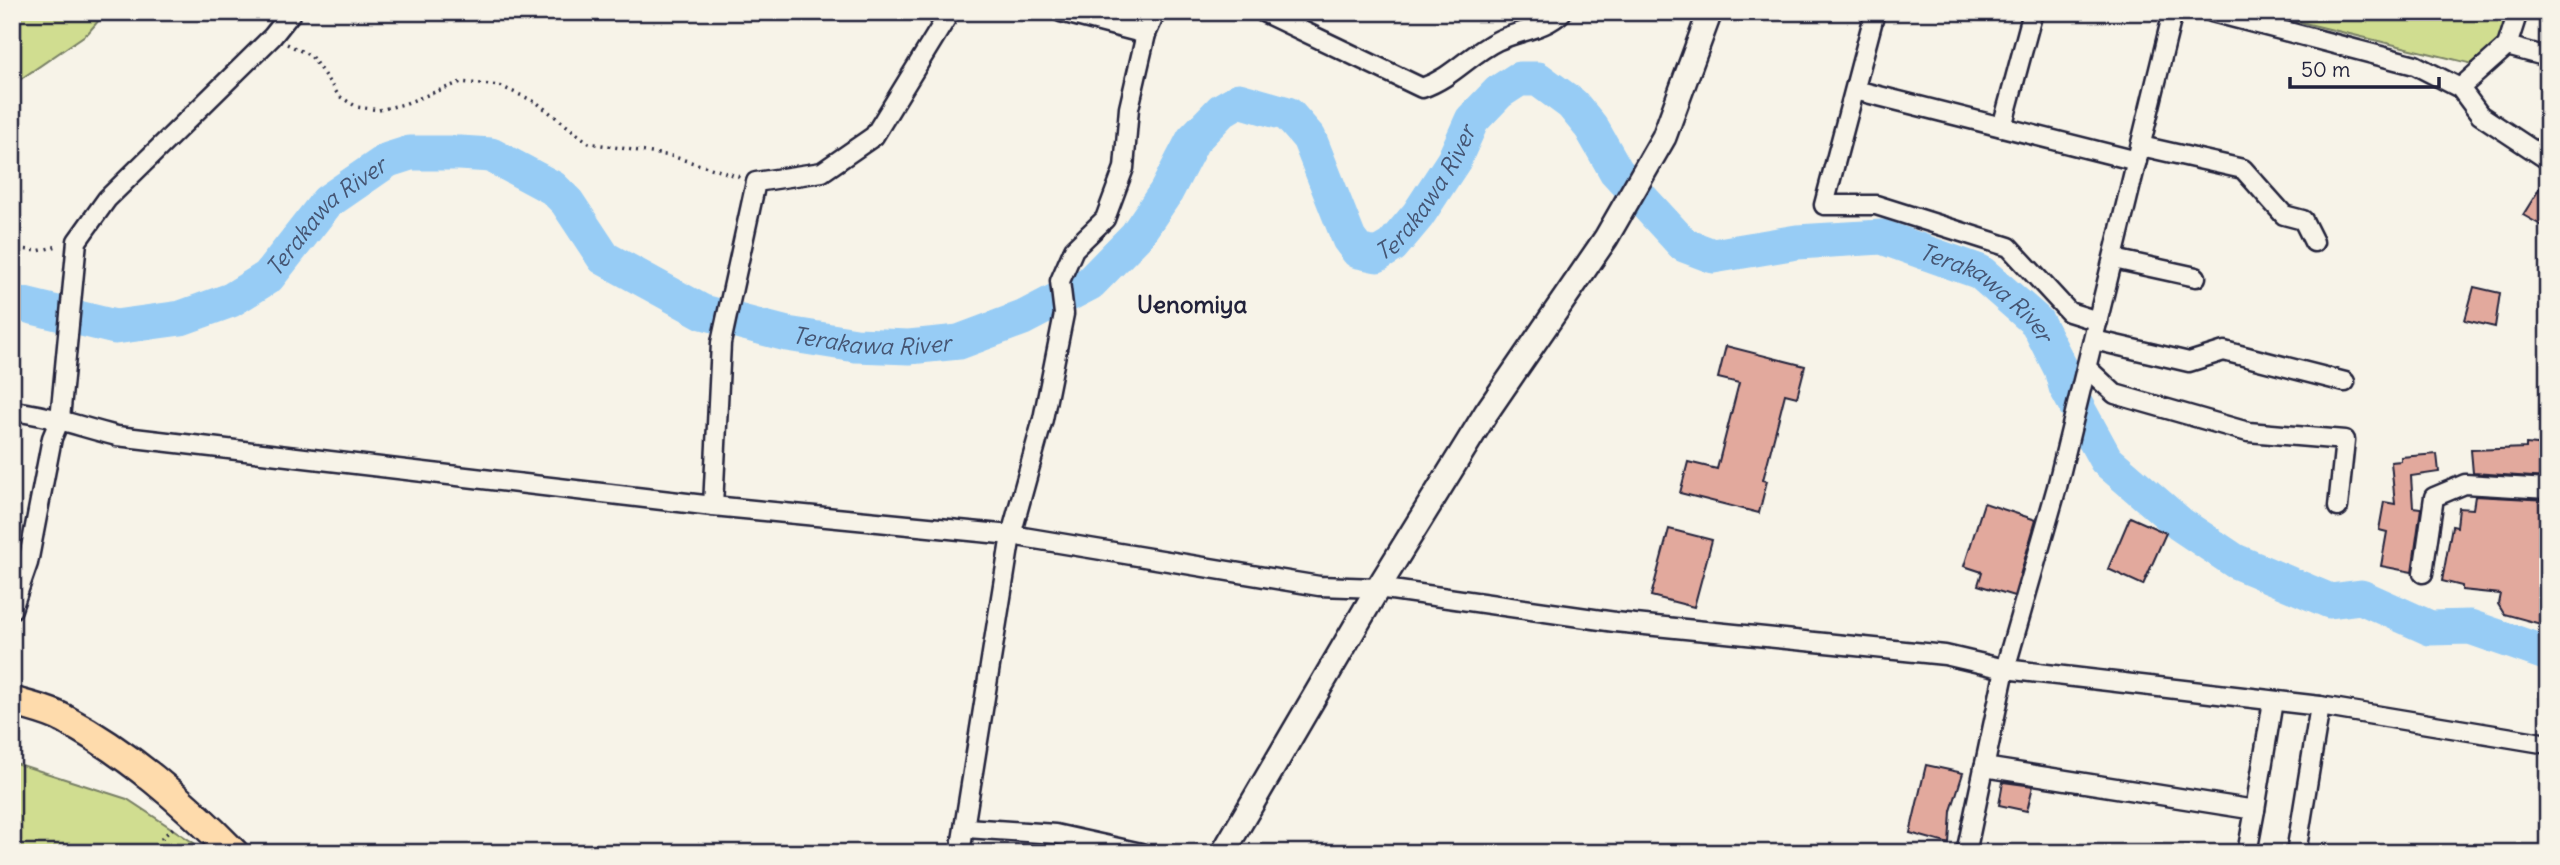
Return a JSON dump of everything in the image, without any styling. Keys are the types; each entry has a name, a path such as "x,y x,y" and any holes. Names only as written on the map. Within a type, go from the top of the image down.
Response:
{"main road":[{"path":"12,701 61,717 128,759 193,811 234,853"}],"street":[{"path":"12,609 29,563 52,439 60,419 77,241 107,199 272,37 292,12"},
{"path":"713,506 721,343 756,182 822,172 874,136 950,12"},
{"path":"1061,12 1146,34"},
{"path":"960,853 1011,535 1043,419 1064,314 1060,281 1074,249 1105,219 1124,168 1129,108 1146,34 1156,12"},
{"path":"1263,12 1422,88 1443,81 1496,41 1529,30 1562,12"},
{"path":"1223,853 1378,588 1486,413 1606,238 1664,136 1710,12"},
{"path":"1875,12 1824,205 1876,205 2008,247 2069,312 2098,321"},
{"path":"2002,127 2033,12"},
{"path":"1966,853 2005,669 2070,435 2173,12"},
{"path":"2212,12 2415,65 2460,88 2480,115 2548,160"},
{"path":"2460,88 2507,46 2518,12"},
{"path":"2507,46 2548,57"},
{"path":"1854,90 2002,127 2243,169 2284,215 2303,220 2314,242"},
{"path":"2114,258 2196,277"},
{"path":"2094,340 2189,362 2224,351 2345,382"},
{"path":"2087,368 2115,394 2248,432 2345,440 2338,507"},
{"path":"12,411 48,414 117,436 713,506 1011,535 1319,586 1378,588 1615,622 1945,655 2005,669 2320,706 2548,744"},
{"path":"2423,573 2434,497 2465,484 2548,489"},
{"path":"2246,853 2273,701"},
{"path":"2296,853 2320,706"},
{"path":"1984,767 2255,810"},
{"path":"966,828 1055,834 1141,853"}],"path":[{"path":"272,37 311,56 339,96 357,107 379,110 404,104 461,82 500,86 536,102 589,143 670,156 756,182"},
{"path":"12,248 38,251 77,241"}],"green space":[{"path":"12,12 106,12 88,33 12,85"},
{"path":"2259,12 2509,12 2493,59 2473,64"},
{"path":"12,762 127,799 209,853 12,853"}],"building":[{"path":"2548,175 2548,229 2523,215"},
{"path":"2474,287 2500,293 2495,327 2465,320"},
{"path":"1726,346 1805,366 1797,397 1785,394 1763,480 1767,481 1759,513 1680,493 1688,462 1717,469 1739,383 1718,378"},
{"path":"2526,444 2548,446 2548,478 2473,473 2471,450 2526,448"},
{"path":"2437,454 2439,472 2411,476 2413,507 2421,508 2412,572 2381,566 2387,532 2379,530 2384,502 2395,504 2391,462 2401,461 2401,457"},
{"path":"2475,496 2548,500 2548,626 2504,614 2498,604 2500,594 2462,590 2462,586 2442,581 2452,526 2457,527 2459,508 2473,509"},
{"path":"1984,503 2036,520 2014,596 1978,585 1982,572 1964,566"},
{"path":"2130,517 2166,533 2143,585 2108,569"},
{"path":"1669,529 1712,540 1694,607 1651,596"},
{"path":"1926,765 1963,773 1951,811 1949,844 1910,833"},
{"path":"2003,782 2033,786 2027,811 1999,805"}],"waterway":[{"name":"Terakawa River","path":"12,302 115,327 181,318 231,300 268,277 327,202 388,160 410,153 460,153 491,155 553,188 567,202 604,258 703,312 787,334 856,345 909,347 959,342 1023,318 1090,283 1136,236 1166,192 1193,140 1222,110 1239,100 1288,114 1309,138 1349,239 1358,251 1377,255 1392,246 1418,215 1454,160 1472,120 1499,92 1519,79 1538,79 1572,104 1591,127 1616,171 1684,245 1713,256 1797,242 1882,237 1980,272 2037,322 2061,369 2066,387 2106,460 2180,524 2235,561 2330,601 2361,597 2430,628 2470,627 2548,654"}],"district":[{"name":"Uenomiya","path":"1192,305"}]}
